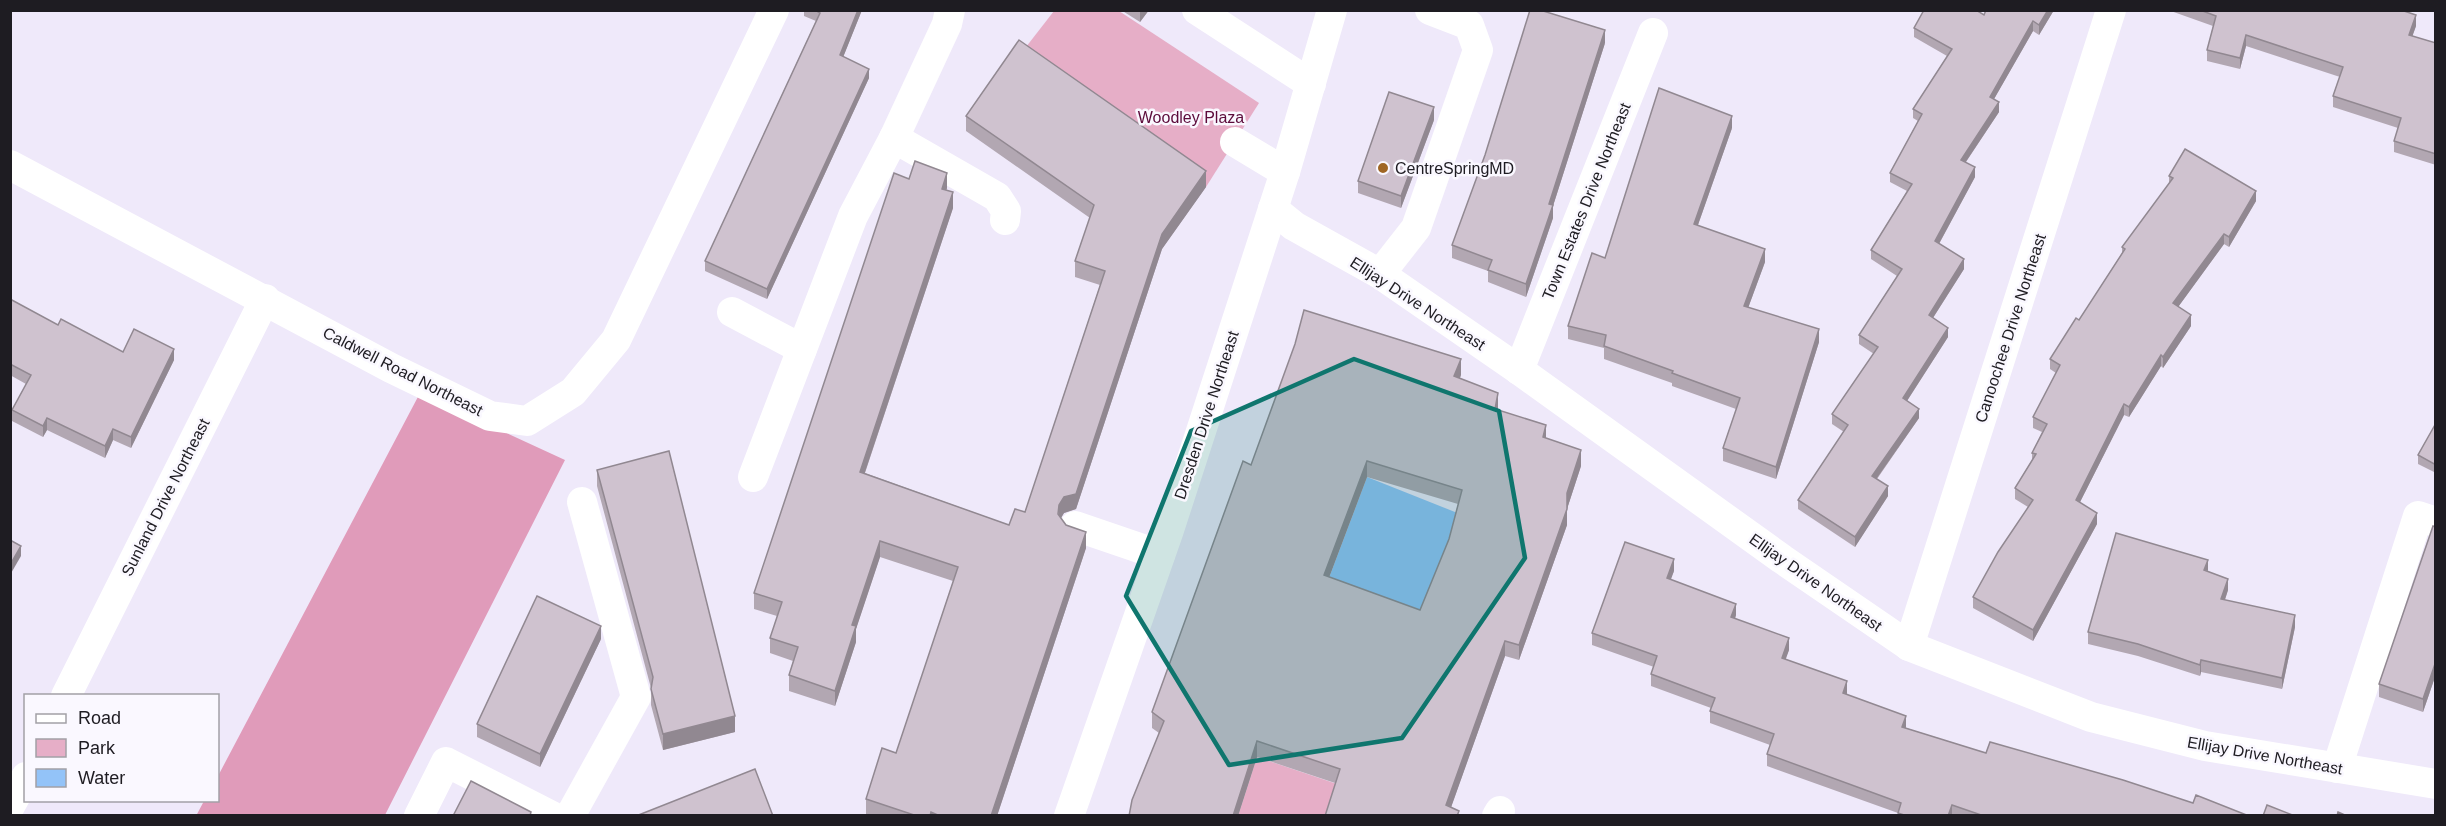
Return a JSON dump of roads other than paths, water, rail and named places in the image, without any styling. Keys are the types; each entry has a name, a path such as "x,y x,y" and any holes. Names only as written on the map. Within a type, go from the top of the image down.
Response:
{"street":[{"name":"Caldwell Road Northeast","path":"10,165 391,368 490,416 527,421 573,392 616,340 774,10"},
{"path":"753,477 853,216 894,138 947,24 950,10"},
{"path":"1197,10 1311,84"},
{"name":"Dresden Drive Northeast","path":"1069,816 1160,555 1273,209 1332,10"},
{"path":"1380,274 1416,228 1478,50 1469,24 1430,10"},
{"name":"Canoochee Drive Northeast","path":"1909,646 2111,10"},
{"name":"Town Estates Drive Northeast","path":"1519,370 1653,33"},
{"path":"894,138 997,197 1006,211 1005,220"},
{"path":"1234,142 1285,172"},
{"name":"Ellijay Drive Northeast","path":"1273,209 1294,226 1380,274 1519,370 1782,559 1909,646 2091,717 2205,746 2436,784"},
{"name":"Sunland Drive Northeast","path":"67,694 265,299"},
{"path":"732,312 802,349"},
{"path":"570,816 636,697 582,502"},
{"path":"2337,768 2418,516 2436,522"},
{"path":"1075,526 1160,555"},
{"path":"419,816 446,762 552,816"},
{"path":"10,806 24,781"}],"water":[{"path":"1367,477 1460,514 1420,626 1324,591"}],"place":[{"name":"CentreSpringMD","path":"1383,168"}],"park label":[{"name":"Woodley Plaza","path":"1191,117"}]}
